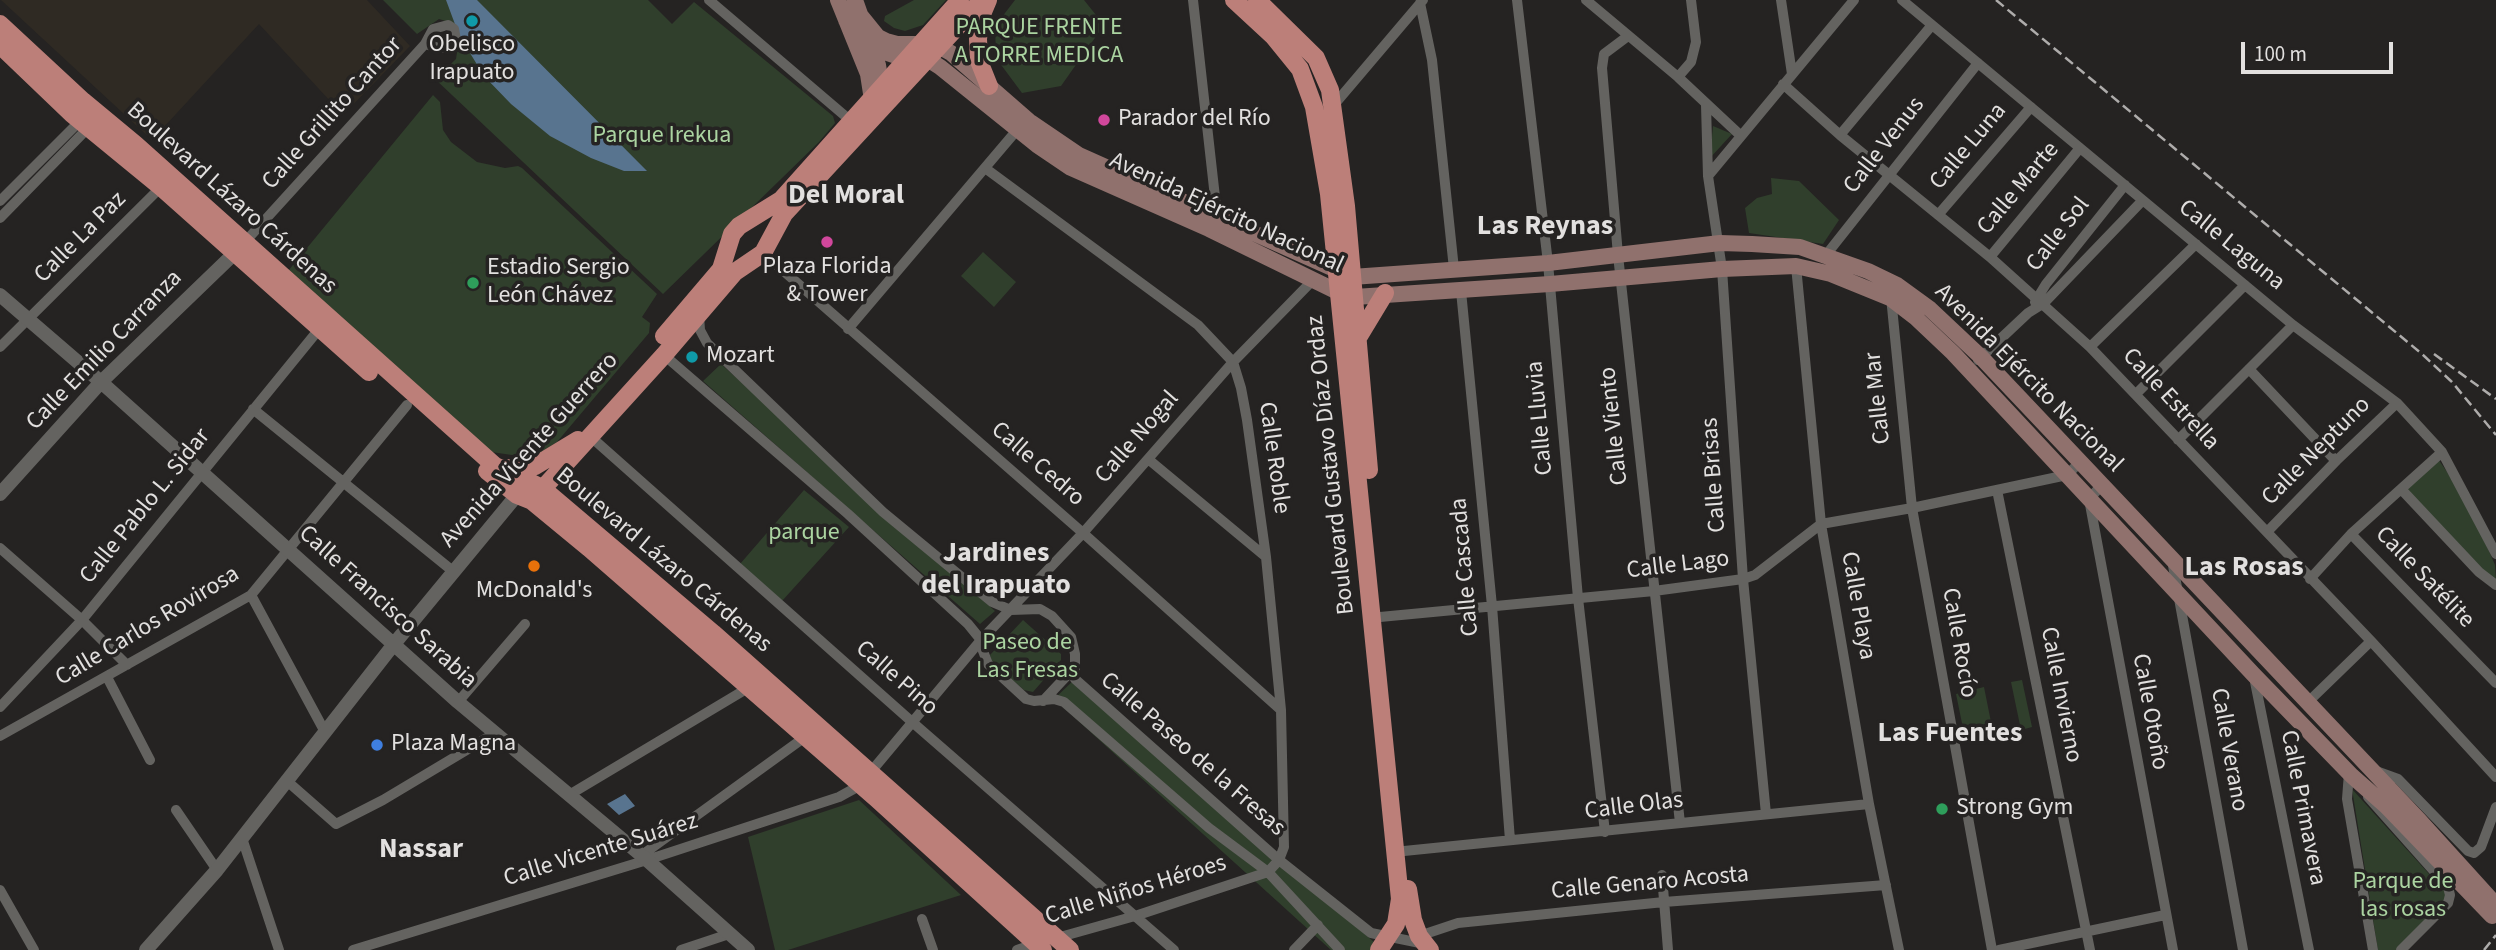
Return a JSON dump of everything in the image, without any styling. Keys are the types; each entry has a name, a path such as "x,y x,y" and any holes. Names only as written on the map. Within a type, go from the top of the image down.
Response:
{"main road":[{"path":"838,0 878,37 925,52"},
{"name":"Avenida Vicente Guerrero","path":"925,52 960,0"},
{"name":"Avenida Vicente Guerrero","path":"585,438 721,269 732,234 738,226 781,200 851,121 879,98 982,0"},
{"path":"988,0 980,19 978,40 979,61 989,86"},
{"name":"Boulevard Gustavo Díaz Ordaz","path":"1234,0 1274,37 1300,69 1308,87 1345,274"},
{"name":"Boulevard Gustavo Díaz Ordaz","path":"1257,0 1316,58 1324,73 1334,106 1345,274 1400,899 1396,924 1383,944"},
{"path":"854,12 871,44 879,98"},
{"path":"854,12 868,74 879,98"},
{"name":"Boulevard Lázaro Cárdenas","path":"0,24 83,102 136,145 320,328 407,405 530,492"},
{"path":"871,44 896,56 925,52"},
{"name":"Avenida Ejército Nacional","path":"925,52 989,86 1029,121 1079,155 1345,274 1548,262 1720,243 1800,247 1868,271 1893,292 1968,369 2253,674 2351,774 2494,910"},
{"name":"Avenida Ejército Nacional","path":"925,52 1017,130 1071,168 1209,229 1347,295 1550,284 1722,269 1796,267 1893,292 1930,309 1981,357 2370,768 2494,910"},
{"name":"Boulevard Lázaro Cárdenas","path":"3,53 161,187 240,248 495,466 530,492 756,682 1045,944 1070,950"},
{"name":"Avenida Vicente Guerrero","path":"530,492 664,355 735,272 763,253 785,214 879,98"},
{"path":"756,213 775,234"},
{"path":"729,244 739,260 746,264"},
{"path":"1359,336 1385,293"},
{"name":"Boulevard Gustavo Díaz Ordaz","path":"1347,295 1359,336 1380,617 1409,903 1426,944"},
{"path":"495,466 527,469 585,438"},
{"name":"Boulevard Lázaro Cárdenas","path":"756,682 805,737 864,778"}],"street":[{"path":"709,0 851,121"},
{"path":"1193,0 1217,215"},
{"name":"Calle Lluvia","path":"1517,0 1548,262 1578,598 1605,832"},
{"path":"1586,0 1678,77 1740,135"},
{"path":"1678,77 1691,62 1696,42 1691,0"},
{"path":"1781,0 1792,74"},
{"path":"1708,176 1854,0"},
{"name":"Calle Laguna","path":"1902,0 2293,325 2398,403 2442,452 2496,555"},
{"path":"1334,106 1421,1"},
{"path":"1421,1 1432,60 1454,269"},
{"path":"1840,135 1933,25"},
{"name":"Calle Viento","path":"1628,36 1604,54 1602,68 1618,255 1680,823"},
{"name":"Calle Grillito Cantor","path":"240,248 425,44"},
{"name":"Calle Venus","path":"1826,255 1978,63"},
{"name":"Calle Estrella","path":"1783,83 1840,135 1990,257 2090,346 2371,641 2496,777"},
{"name":"Calle Brisas","path":"1706,105 1708,176 1720,243 1743,579 1766,814"},
{"name":"Calle Luna","path":"1938,215 2031,107"},
{"path":"0,201 85,123"},
{"path":"0,218 85,123"},
{"path":"848,329 1017,130"},
{"name":"Calle Marte","path":"1990,257 2080,148"},
{"name":"Calle Roble","path":"985,167 1198,325 1233,362 1243,398 1266,557 1282,710 1284,847 1279,860"},
{"name":"Calle Sol","path":"2040,300 2125,185"},
{"name":"Calle La Paz","path":"0,347 161,187"},
{"name":"Calle Sol","path":"1968,369 2142,201"},
{"path":"2090,346 2196,243"},
{"name":"Calle Emilio Carranza","path":"0,494 101,382 240,248"},
{"name":"Calle Cedro","path":"763,253 1282,710"},
{"name":"Calle Playa","path":"1796,267 1821,524 1869,804 1899,950"},
{"name":"Calle Nogal","path":"864,778 981,640 1083,533 1233,362 1314,279"},
{"path":"2136,394 2245,285"},
{"name":"Calle Cascada","path":"1461,290 1492,606 1510,841"},
{"name":"Calle Mar","path":"1893,292 1912,508"},
{"name":"Calle Francisco Sarabia","path":"0,295 458,702 645,858 748,950"},
{"name":"Calle Paseo de la Fresas","path":"699,315 700,330 707,343 883,512 992,603 1011,610 1040,609 1052,616 1071,637 1075,654 1074,679 1279,860 1383,944 1412,940 1426,944"},
{"path":"2178,440 2293,325"},
{"name":"Calle Pablo L. Sidar","path":"0,707 82,620 320,328"},
{"name":"Calle Paseo de la Fresas","path":"664,355 968,624 981,640 982,651 988,664 1026,699 1054,699 1064,702 1209,828 1268,872 1340,950"},
{"path":"2249,369 2336,461"},
{"name":"Calle Neptuno","path":"2267,532 2336,461 2398,403"},
{"name":"Calle Carlos Rovirosa","path":"0,736 251,595 407,405"},
{"path":"253,409 454,572"},
{"name":"Calle Pino","path":"585,438 1174,950"},
{"path":"2310,579 2351,534 2442,452"},
{"path":"1148,459 1266,557"},
{"path":"2067,475 2080,462"},
{"name":"Calle Lago","path":"1380,617 1654,591 1743,579 1755,575 1821,524 2067,475"},
{"path":"2089,499 2102,485"},
{"path":"2401,489 2479,572 2496,585"},
{"name":"Calle Invierno","path":"1997,490 2090,950"},
{"name":"Avenida Vicente Guerrero","path":"146,950 217,870 394,644 454,572 530,492"},
{"name":"Calle Otoño","path":"2089,499 2173,950"},
{"name":"Calle Rocío","path":"1912,508 1992,950"},
{"name":"Calle Satélite","path":"2351,534 2496,682"},
{"path":"0,548 82,620 127,665"},
{"name":"Calle Verano","path":"2171,558 2243,950"},
{"path":"251,595 325,732"},
{"path":"458,702 525,624"},
{"path":"2307,703 2371,641"},
{"path":"1042,701 1075,667"},
{"name":"Calle Primavera","path":"2253,674 2309,950"},
{"path":"107,677 150,760"},
{"path":"569,795 756,682"},
{"path":"287,780 336,824 383,800 495,733"},
{"path":"645,858 805,737"},
{"path":"2370,768 2398,779 2468,851 2474,853 2481,847 2496,807"},
{"path":"2351,774 2347,799 2373,950"},
{"path":"2351,774 2379,811 2448,887 2448,903 2401,950"},
{"name":"Calle Vicente Suárez","path":"353,950 839,797 864,778"},
{"name":"Calle Olas","path":"1404,852 1869,804"},
{"path":"176,810 217,870"},
{"path":"242,838 279,950"},
{"path":"1268,872 1279,860"},
{"name":"Calle Niños Héroes","path":"1017,950 1045,944 1268,872"},
{"path":"1662,875 1668,950"},
{"name":"Calle Genaro Acosta","path":"1426,944 1458,923 1664,902 1886,886"},
{"path":"0,890 32,947 19,950"},
{"path":"1999,950 2165,915"},
{"path":"922,919 933,950"},
{"path":"1294,950 1318,925"},
{"path":"681,950 729,934"}],"shaded area":[{"path":"1,0 367,0 410,46 343,115 259,24 152,140"}],"green space":[{"name":"Parque Irekua","path":"383,0 648,0 672,24 694,2 833,116 835,123 819,142 663,294 435,79 456,59 459,39 452,23 439,19 417,34"},
{"path":"914,0 946,0 923,25 905,31 884,21 885,16"},
{"name":"PARQUE FRENTE A TORRE MEDICA","path":"1015,0 1084,0 1104,25 1061,86 1022,93 996,58 995,26"},
{"name":"Estadio Sergio León Chávez","path":"433,95 440,102 443,130 451,142 477,162 505,168 522,168 657,294 642,317 650,323 649,333 557,442 538,454 519,456 491,452 288,271"},
{"path":"1713,126 1732,134 1710,158"},
{"path":"1771,178 1799,181 1839,220 1823,244 1749,233 1745,208 1757,198 1772,194"},
{"path":"983,252 1016,282 994,307 961,276"},
{"path":"721,364 995,611 980,624 703,381"},
{"path":"2438,459 2476,521 2495,565 2496,580 2480,570 2403,489"},
{"name":"parque","path":"804,490 849,527 782,601 740,564"},
{"name":"Paseo de Las Fresas","path":"1023,620 1061,654 1061,660 1033,692 1024,690 992,662 990,655"},
{"path":"1075,679 1375,943 1373,950 1331,950 1054,699"},
{"path":"2022,680 2032,727 2021,730 2011,682"},
{"path":"1984,687 1992,727 1973,731 1972,726 1963,728 1956,694"},
{"name":"Parque de las rosas","path":"2352,789 2449,896 2418,931 2396,950 2378,950"},
{"path":"859,800 961,895 788,950 775,950 748,837"}],"water":[{"path":"446,0 477,0 647,171 624,171 591,158 550,136 511,104 484,76 459,35"},
{"path":"625,794 635,806 619,815 607,804"}],"railway":[{"path":"1996,0 2422,354 2452,382 2496,435"},
{"path":"2434,354 2496,399"},
{"path":"2484,950 2496,935"}],"place":[{"name":"Obelisco Irapuato","path":"472,21"},
{"name":"Parador del Río","path":"1104,120"},
{"name":"Plaza Florida & Tower","path":"827,242"},
{"name":"Estadio Sergio León Chávez","path":"473,283"},
{"name":"Mozart","path":"692,357"},
{"name":"McDonald's","path":"534,566"},
{"name":"Plaza Magna","path":"377,745"},
{"name":"Strong Gym","path":"1942,809"}],"district":[{"name":"Del Moral","path":"846,197"},
{"name":"Las Reynas","path":"1545,228"},
{"name":"Las Rosas","path":"2244,569"},
{"name":"Jardines del Irapuato","path":"996,571"},
{"name":"Las Fuentes","path":"1950,735"},
{"name":"Nassar","path":"421,851"}]}
